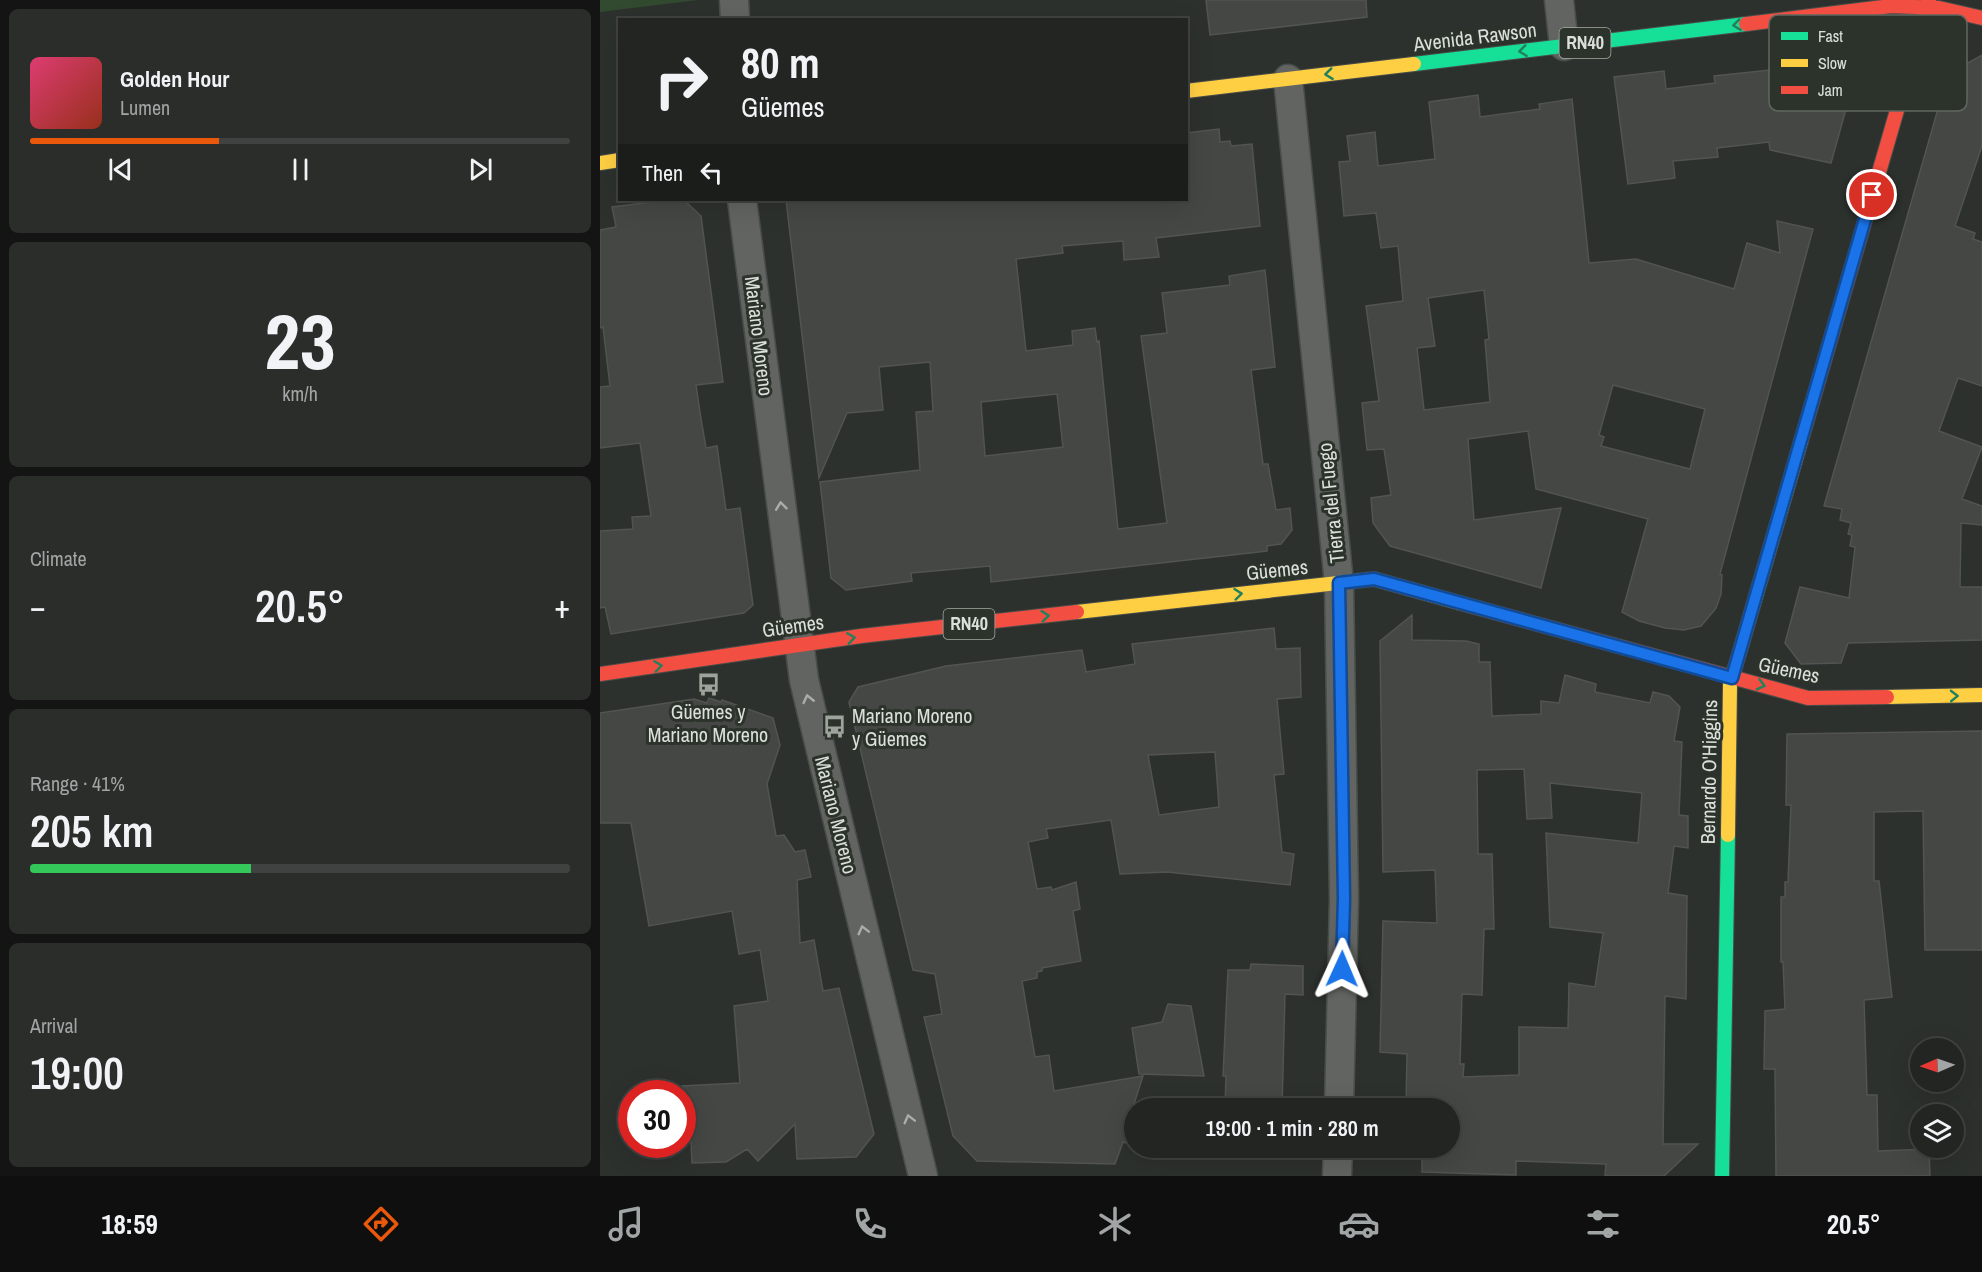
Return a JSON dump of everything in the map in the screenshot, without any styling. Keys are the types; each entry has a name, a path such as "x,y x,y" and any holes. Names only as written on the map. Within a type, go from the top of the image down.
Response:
{"main road":[{"name":"Avenida Rawson","path":"1818,15 1928,3 1982,18"},
{"name":"Avenida Rawson","path":"1188,91 1769,21"},
{"name":"Bernardo O'Higgins","path":"1722,1176 1730,685 1897,111"},
{"path":"600,163 618,160"},
{"name":"Güemes","path":"600,674 884,634 1374,579 1808,698 1982,695"}],"street":[{"path":"734,0 735,18"},
{"path":"1558,0 1564,46"},
{"name":"Tierra del Fuego","path":"1288,79 1339,583 1344,899 1339,1098"},
{"name":"Mariano Moreno","path":"742,201 804,680 923,1176"},
{"path":"1337,1176 1338,1158"}],"green space":[{"path":"600,0 698,0 600,12"}],"building":[{"path":"1206,0 1366,0 1367,17 1210,35"},
{"path":"1982,55 1982,146 1955,226 1975,233 1973,239 1982,242 1982,386 1958,378 1939,431 1982,447 1962,499 1982,506 1982,525 1961,523 1960,587 1982,587 1982,640 1848,643 1841,663 1801,664 1785,643 1800,587 1849,598 1855,547 1850,546 1852,535 1848,534 1851,523 1840,520 1842,509 1824,506 1937,111 1967,111 1967,63"},
{"path":"1769,70 1769,111 1845,111 1831,163 1770,150 1769,142 1717,148 1718,157 1673,161 1675,178 1628,184 1614,77 1664,71 1666,89 1715,83 1714,76"},
{"path":"1478,95 1480,117 1540,109 1539,104 1572,99 1589,263 1636,259 1734,289 1747,243 1780,253 1777,221 1813,229 1720,574 1722,575 1721,594 1716,608 1701,626 1684,630 1665,628 1639,621 1622,612 1648,519 1536,489 1528,431 1468,439 1474,520 1561,508 1541,588 1390,546 1373,523 1371,498 1391,495 1384,449 1367,450 1362,403 1379,401 1366,306 1403,301 1398,246 1381,248 1376,213 1344,216 1339,162 1350,161 1347,136 1375,132 1378,166 1435,159 1429,102","holes":["1484,290 1489,339 1485,340 1490,402 1424,410 1417,348 1435,346 1428,298","1613,385 1705,409 1690,469 1601,446 1604,437 1599,435"]},
{"path":"1219,129 1220,142 1230,141 1231,146 1252,144 1260,226 1156,238 1159,257 1124,260 1123,241 1062,246 1063,253 1016,259 1026,351 1073,345 1072,331 1095,328 1097,342 1099,341 1118,529 1167,523 1141,336 1167,333 1162,293 1230,285 1229,276 1265,270 1275,367 1251,370 1263,464 1268,464 1276,510 1290,508 1292,530 1281,544 1267,546 1267,551 991,582 990,566 911,573 912,581 846,590 831,578 820,482 920,470 916,412 933,411 930,362 879,367 883,410 847,413 819,478 786,201 1188,201 1188,133","holes":["1057,394 1063,447 985,456 981,402"]},
{"path":"661,201 685,201 701,216 723,382 696,385 706,448 717,446 726,510 740,508 753,605 744,613 611,634 605,607 600,608 600,531 633,529 632,517 651,516 640,443 600,448 600,387 610,386 603,327 600,328 600,230 616,227 612,207"},
{"path":"1412,615 1412,640 1466,641 1479,644 1479,662 1490,662 1492,716 1541,714 1541,701 1559,703 1565,675 1596,684 1595,692 1650,703 1653,692 1669,696 1680,707 1674,741 1682,742 1679,815 1688,816 1688,848 1674,846 1668,893 1687,896 1686,999 1665,996 1663,1144 1698,1144 1664,1176 1605,1176 1606,1164 1516,1161 1516,1175 1422,1172 1422,1158 1460,1158 1460,1098 1406,1098 1407,1054 1380,1052 1383,921 1437,923 1435,870 1383,872 1380,641","holes":["1524,769 1527,819 1552,818 1550,783 1642,793 1638,843 1546,833 1550,927 1603,933 1595,987 1569,983 1568,1028 1519,1027 1519,1075 1463,1077 1464,1064 1460,1064 1462,994 1482,995 1484,929 1494,929 1492,854 1478,854 1477,770"]},
{"path":"1274,628 1276,649 1300,648 1301,697 1277,699 1284,774 1274,775 1282,852 1294,854 1290,885 1167,872 1120,874 1111,820 1046,829 1048,838 1028,842 1037,889 1051,887 1052,890 1076,882 1080,909 1073,911 1081,961 1042,968 1042,971 1037,972 1037,978 1022,981 1035,1057 1049,1055 1054,1091 1143,1076 1136,1098 1124,1098 1124,1142 1115,1164 977,1161 953,1136 924,1017 942,1014 935,974 913,970 849,702 858,687 946,666 1082,650 1086,672 1135,664 1132,644","holes":["1215,752 1219,807 1159,815 1148,755"]},
{"path":"709,698 721,702 722,700 773,718 780,745 767,784 776,836 784,835 795,852 805,850 811,877 797,880 800,943 814,940 823,991 839,988 874,1134 856,1157 797,1159 795,1124 758,1161 747,1149 726,1162 692,1163 692,1158 696,1158 696,1085 740,1083 734,1006 768,1001 760,950 739,954 732,911 649,926 631,823 600,823 600,713 694,699 707,703"},
{"path":"1982,731 1982,950 1925,950 1923,811 1874,812 1874,881 1879,881 1892,997 1864,1000 1867,1095 1877,1095 1878,1151 1910,1150 1910,1158 1929,1158 1930,1176 1776,1176 1775,1069 1764,1069 1765,1011 1785,1009 1783,962 1781,962 1781,897 1785,897 1785,882 1788,882 1791,805 1786,805 1787,734"},
{"path":"1251,964 1303,966 1303,995 1285,994 1282,1098 1225,1098 1226,1076 1223,1076 1228,970 1250,970"},
{"path":"1168,1004 1191,1006 1204,1076 1139,1074 1132,1028 1162,1022"}],"traffic: fast":[{"path":"1414,64 1746,24"},
{"path":"1722,1176 1728,835"}],"traffic: slow":[{"path":"1188,91 1414,64"},
{"path":"600,163 618,160"},
{"path":"1728,835 1730,685 1801,441"},
{"path":"1077,612 1374,579 1460,603"},
{"path":"1887,697 1982,695"}],"traffic: jam":[{"path":"1925,15 1929,0"},
{"path":"1818,15 1891,6 1939,8 1982,18"},
{"path":"1746,24 1769,21"},
{"path":"1801,441 1897,111"},
{"path":"1460,603 1808,698 1887,697"},
{"path":"600,674 861,636 1077,612"}],"place":[{"name":"Güemes y Mariano Moreno","path":"708,684"},
{"name":"Mariano Moreno y Güemes","path":"834,727"}],"route":[{"path":"1342,969 1344,899 1339,583 1374,579 1732,678 1872,195"}]}
